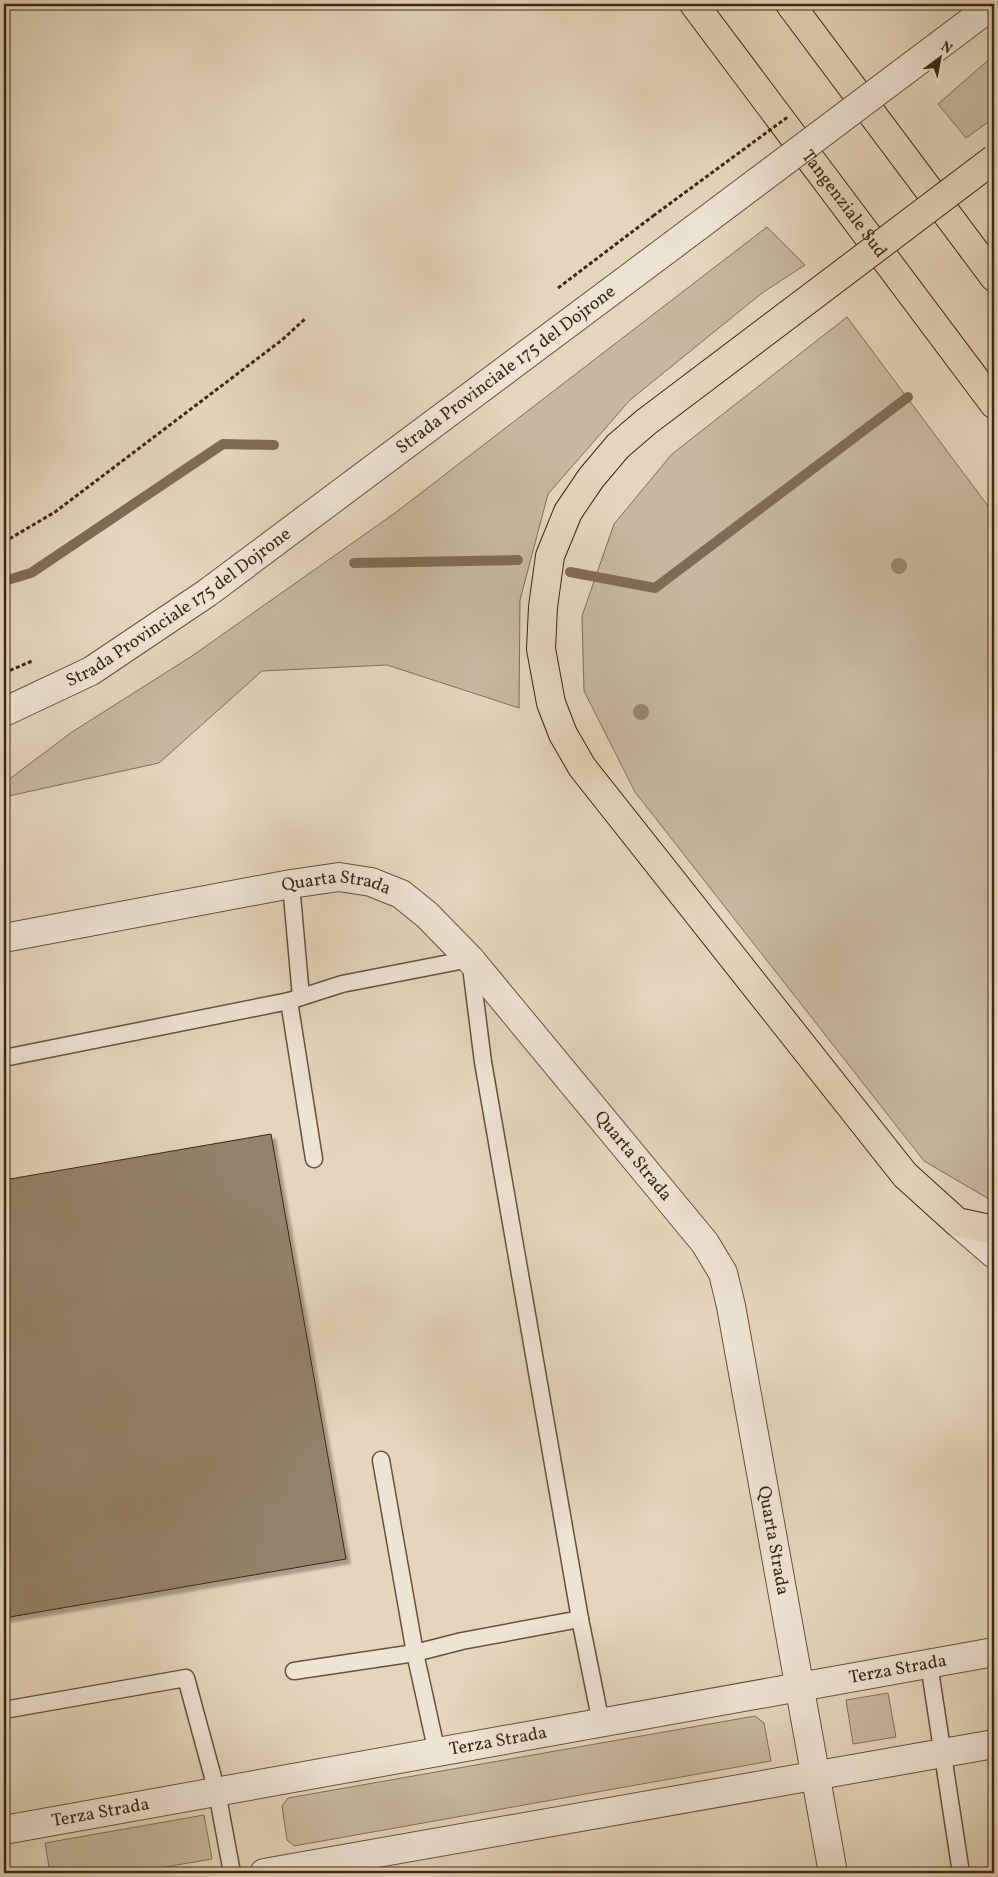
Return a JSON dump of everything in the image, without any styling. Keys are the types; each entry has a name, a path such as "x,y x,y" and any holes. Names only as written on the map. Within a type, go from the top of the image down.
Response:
{"highway":[{"name":"Tangenziale Sud","path":"694,4 994,404"},
{"path":"790,4 994,277"},
{"path":"994,159 646,422 618,446 568,512 550,556 541,650 551,703 563,734 582,767 899,1168 957,1222 994,1230"}],"street":[{"name":"Strada Provinciale 175 del Dojrone","path":"4,712 92,671 207,593 990,7"},
{"name":"Quarta Strada","path":"4,938 291,884 339,877 372,882 401,894 427,915 470,959 705,1243 723,1273 731,1306 833,1873"},
{"path":"957,1222 994,1254"},
{"name":"Terza Strada","path":"4,1830 994,1652"},
{"path":"269,1873 994,1744"}],"lane":[{"path":"291,884 295,999 314,1159"},
{"path":"4,1058 295,999 342,984 470,959 483,1062 580,1619 601,1723"},
{"path":"381,1460 415,1653 437,1753"},
{"path":"294,1671 415,1653 462,1641 580,1619"},
{"path":"929,1664 961,1873"},
{"path":"4,1710 186,1678 216,1792 232,1873"}],"path":[{"path":"558,288 653,216"},
{"path":"4,542 55,512 282,340 306,318"},
{"path":"4,672 41,658"}],"shaded area":[{"path":"994,55 994,118 966,138 938,104"},
{"path":"767,227 805,265 762,293 630,400 548,494 520,600 519,708 387,665 262,671 159,763 4,797 4,783 72,732 192,656 395,513"},
{"path":"847,317 994,514 994,1202 924,1161 635,792 584,691 582,616 614,524 672,454"},
{"path":"888,1693 896,1737 853,1744 846,1700"},
{"path":"755,1716 764,1723 771,1761 294,1846 287,1840 282,1806 288,1798"},
{"path":"204,1815 212,1859 130,1873 50,1873 45,1843"}],"building":[{"path":"271,1134 346,1559 4,1618 4,1180"}],"waterway":[{"path":"570,572 655,588 908,397"},
{"path":"4,581 31,573 223,444 274,445"},
{"path":"354,563 518,560"}]}
